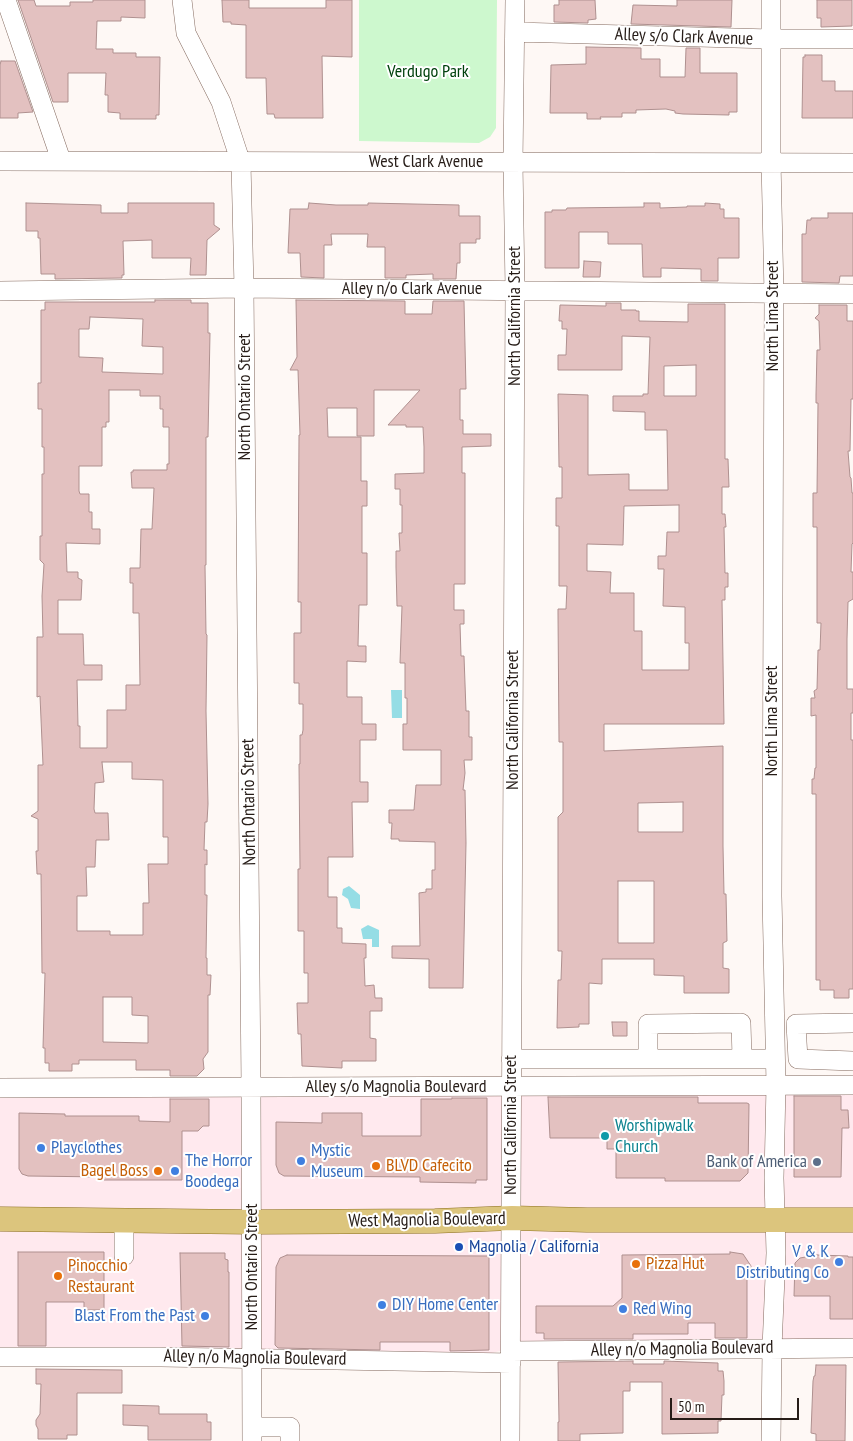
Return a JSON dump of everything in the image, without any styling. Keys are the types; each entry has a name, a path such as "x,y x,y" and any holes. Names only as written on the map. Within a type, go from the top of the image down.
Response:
{"main road":[{"name":"West Magnolia Boulevard","path":"0,1219 252,1222 435,1221 512,1218 587,1220 853,1220"}],"street":[{"path":"6,0 61,160"},
{"name":"North Ontario Street","path":"182,0 186,33 220,102 241,163 244,288 252,1087 252,1434"},
{"name":"North California Street","path":"510,1441 515,0"},
{"name":"North Lima Street","path":"771,0 771,161 774,294 772,838 774,1059 776,1086 776,1253 771,1441"},
{"name":"Alley s/o Clark Avenue","path":"515,32 771,39 853,39"},
{"name":"West Clark Avenue","path":"0,161 61,160 241,163 771,161 853,163"},
{"name":"Alley n/o Clark Avenue","path":"0,291 244,288 515,289 853,294"},
{"path":"648,1060 648,1024 741,1023 774,1031 797,1040"},
{"path":"741,1023 742,1058"},
{"path":"853,1023 796,1024 798,1060 853,1061"},
{"path":"511,1060 774,1059"},
{"name":"Alley s/o Magnolia Boulevard","path":"0,1088 853,1085"},
{"path":"124,1221 124,1256"},
{"name":"Alley n/o Magnolia Boulevard","path":"0,1357 511,1357 772,1348 853,1348"},
{"path":"252,1434 290,1427 290,1441"}],"shaded area":[{"path":"853,1085 853,1345 528,1344 488,1354 0,1354 0,1088"}],"green space":[{"name":"Verdugo Park","path":"359,0 497,0 496,128 490,137 479,143 359,141"}],"water":[{"path":"391,690 402,690 402,718 392,718"},
{"path":"349,886 360,895 360,909 351,908 348,899 342,895 343,889"},
{"path":"368,925 379,930 379,947 372,947 372,939 363,939 361,929"}],"building":[{"path":"18,0 34,0 36,6 70,6 70,2 93,2 93,0 145,0 145,18 121,17 121,21 97,21 96,49 113,49 113,53 136,53 136,57 160,57 159,115 156,115 156,119 120,119 120,113 108,112 108,95 105,95 106,73 68,73 68,102 53,102"},
{"path":"222,0 249,0 249,8 326,8 326,0 352,0 352,57 322,56 323,118 275,118 274,114 267,114 266,78 246,78 246,25 223,22"},
{"path":"559,0 595,0 596,19 588,20 588,23 554,22 554,5 559,5"},
{"path":"677,0 732,0 731,27 631,24 633,5 677,6"},
{"path":"817,0 852,0 852,26 821,27 821,18 817,18"},
{"path":"586,47 641,48 641,59 660,59 660,77 685,77 686,48 700,48 700,73 737,73 737,112 729,112 729,115 683,114 666,109 636,110 636,113 622,113 622,117 600,117 601,119 587,119 587,113 550,113 551,65 586,64"},
{"path":"805,55 822,55 822,81 835,81 835,91 853,91 853,118 802,118 803,57"},
{"path":"1,61 15,61 33,112 18,113 18,118 0,118"},
{"path":"26,203 101,205 101,213 128,213 128,203 214,203 214,225 220,229 207,240 206,275 190,275 191,258 152,258 152,240 123,241 124,275 122,275 122,278 55,279 55,274 41,274 40,238 38,238 38,231 26,231"},
{"path":"309,203 336,205 368,205 368,203 459,205 459,216 480,216 480,239 476,239 476,243 460,243 460,263 457,263 456,279 433,279 433,274 406,275 406,278 385,278 385,247 367,247 368,234 331,234 332,245 324,245 324,278 301,277 300,253 288,253 290,209 308,209"},
{"path":"644,203 660,203 660,208 705,206 705,203 720,204 720,209 724,209 724,218 739,218 739,258 718,258 718,281 701,281 701,269 661,268 661,277 643,277 642,244 608,244 608,232 579,232 579,268 545,268 545,212 566,210 567,208 644,207"},
{"path":"828,213 853,213 853,276 840,276 839,283 802,282 802,234 806,234 807,220 811,220 811,218 828,218"},
{"path":"584,261 601,262 600,277 583,277"},
{"path":"155,300 191,300 191,303 208,303 208,333 210,333 208,437 206,437 205,565 208,804 204,850 207,850 207,865 205,864 205,895 207,895 206,958 207,975 211,975 210,995 208,995 208,1052 203,1059 204,1069 197,1076 170,1076 170,1070 136,1070 136,1060 79,1060 79,1064 72,1064 72,1071 49,1071 49,1063 45,1063 45,1048 43,1048 45,973 42,973 41,874 37,874 38,819 31,816 38,811 38,765 43,765 40,696 37,697 37,637 43,637 42,596 44,564 40,560 40,536 42,536 44,447 42,447 42,409 38,409 38,383 41,383 41,310 45,310 45,302 155,302","holes":["90,317 143,319 142,346 163,347 163,374 102,372 103,358 79,357 79,329 89,329","109,390 140,390 140,396 160,396 160,409 163,409 163,427 169,427 169,464 167,464 167,470 133,470 131,472 132,488 154,488 152,529 141,529 140,568 130,568 130,583 133,583 133,613 139,613 140,685 126,685 126,710 107,710 107,748 80,748 77,680 102,680 102,665 84,665 83,634 58,634 58,600 81,600 82,580 78,578 78,572 67,572 66,543 100,544 100,529 92,529 92,512 89,512 89,494 80,494 79,491 79,466 102,466 102,427 106,427 106,422 109,422","102,762 132,762 132,779 163,780 163,837 168,837 168,864 148,864 149,903 143,903 143,935 110,935 110,931 77,931 77,896 87,896 86,867 95,867 96,840 109,840 108,813 95,813 94,809 95,783 104,782","103,997 132,997 132,1015 148,1016 148,1043 103,1042"]},
{"path":"296,300 405,301 405,314 432,314 433,301 464,301 466,389 460,389 460,420 463,420 463,434 491,434 491,446 462,447 462,473 465,473 465,584 454,584 454,610 464,610 464,624 460,624 461,656 464,656 466,711 469,711 469,737 472,737 472,760 464,760 463,790 465,790 466,843 463,988 429,988 429,959 392,958 392,946 420,946 419,893 426,892 426,889 432,889 432,870 435,870 435,842 391,839 392,823 389,823 389,810 414,810 416,785 441,785 441,750 403,750 403,724 407,724 407,698 405,698 405,663 400,663 402,606 397,606 396,567 396,551 400,551 399,533 402,533 402,505 400,505 400,489 395,489 395,474 424,473 424,447 423,427 388,425 420,390 374,390 374,436 357,436 357,408 327,408 328,437 361,437 361,481 367,481 367,506 362,506 362,553 367,553 367,605 359,605 358,646 366,646 366,662 347,661 347,697 362,697 362,724 376,724 376,740 360,740 360,782 368,782 368,802 352,802 353,857 328,857 328,897 337,897 337,928 342,928 342,943 366,944 366,958 364,958 365,986 374,985 375,998 382,998 382,1011 370,1011 370,1038 376,1039 376,1061 342,1061 342,1068 302,1066 301,1034 298,1034 297,1003 308,1003 308,973 304,973 304,931 298,931 298,869 300,869 299,764 300,735 302,735 303,730 303,704 299,704 299,683 294,683 294,633 301,633 301,602 298,602 300,435 298,370 290,370 297,357"},
{"path":"606,303 621,303 621,310 639,311 639,321 688,322 688,304 725,304 725,459 728,459 729,487 722,487 722,514 725,514 726,527 724,527 725,573 728,573 728,587 725,587 725,600 722,600 724,724 604,724 604,751 723,746 723,846 727,941 723,943 723,968 729,969 729,993 684,993 684,976 654,975 654,959 602,959 602,984 589,983 589,1024 579,1024 579,1027 557,1028 558,980 561,980 562,951 558,951 558,817 563,812 563,742 559,742 558,609 566,609 567,586 559,586 559,526 556,526 556,498 562,498 562,467 559,467 558,394 588,395 588,475 629,474 629,490 668,490 667,430 645,430 645,412 613,411 613,396 643,396 643,394 648,394 650,337 622,336 622,370 558,370 558,355 566,355 567,329 562,329 562,321 559,321 560,305 606,306","holes":["696,365 696,396 664,396 664,366","679,505 679,532 667,532 666,556 658,556 658,569 664,569 663,606 685,607 685,643 689,643 689,670 642,670 642,631 634,631 634,593 610,593 611,572 587,571 587,544 623,545 624,506","683,802 683,832 638,832 638,803","618,881 654,881 654,943 618,943"]},
{"path":"819,305 847,305 847,321 853,321 853,399 851,399 850,451 848,451 853,493 851,572 853,572 853,599 848,602 847,639 847,689 853,689 851,740 853,740 853,989 849,989 849,998 834,998 834,990 820,990 820,980 816,980 816,794 812,794 812,779 814,779 816,768 816,715 811,716 811,698 815,698 814,691 817,689 821,623 817,623 817,527 813,527 813,493 817,493 817,350 820,350 819,321 815,318 819,314"},
{"path":"612,1022 627,1022 627,1036 613,1036"},
{"path":"794,1096 841,1096 841,1110 848,1110 849,1128 842,1128 841,1177 794,1177"},
{"path":"548,1097 698,1097 698,1103 747,1103 749,1104 748,1173 740,1181 665,1181 665,1178 616,1178 616,1149 607,1149 607,1138 550,1138"},
{"path":"487,1098 487,1180 476,1180 476,1183 420,1182 420,1177 284,1176 279,1173 276,1165 276,1122 322,1123 322,1113 362,1113 362,1136 421,1136 421,1099"},
{"path":"170,1099 209,1099 209,1126 203,1126 198,1131 182,1131 182,1180 104,1180 104,1177 28,1176 22,1174 19,1169 19,1113 65,1114 65,1116 139,1116 139,1121 170,1122"},
{"path":"18,1252 104,1252 104,1310 84,1310 84,1302 46,1302 46,1346 18,1346"},
{"path":"730,1252 743,1254 751,1266 751,1275 747,1275 747,1338 715,1338 715,1323 688,1323 688,1334 633,1334 633,1339 544,1339 544,1333 536,1333 536,1306 613,1306 622,1298 622,1255 730,1254"},
{"name":"Blast From the Past","path":"180,1253 225,1253 229,1272 229,1347 182,1346"},
{"name":"DIY Home Center","path":"287,1255 489,1256 489,1350 450,1351 450,1342 380,1342 380,1350 278,1348 275,1345 276,1267 280,1258"},
{"path":"817,1255 853,1257 853,1319 830,1319 830,1296 794,1296 795,1263 800,1258"},
{"path":"633,1361 633,1364 664,1364 664,1361 718,1363 718,1371 723,1371 724,1395 722,1395 721,1421 718,1421 718,1433 662,1434 662,1382 630,1382 630,1391 623,1391 623,1433 580,1434 580,1441 558,1441 558,1362"},
{"path":"816,1365 846,1365 845,1441 816,1441 816,1434 811,1433 813,1381"},
{"path":"36,1369 122,1370 122,1393 77,1393 77,1435 67,1435 67,1439 38,1439 36,1420 40,1414 41,1384 36,1384"},
{"path":"123,1405 159,1406 159,1414 207,1414 207,1422 211,1422 211,1440 148,1440 148,1426 123,1425"}],"place":[{"name":"Worshipwalk Church","path":"605,1136"},
{"name":"Playclothes","path":"41,1148"},
{"name":"Mystic Museum","path":"301,1161"},
{"name":"Bank of America","path":"817,1162"},
{"name":"BLVD Cafecito","path":"376,1166"},
{"name":"Bagel Boss","path":"158,1171"},
{"name":"The Horror Boodega","path":"175,1171"},
{"name":"Magnolia / California","path":"459,1247"},
{"name":"V & K Distributing Co","path":"839,1262"},
{"name":"Pizza Hut","path":"636,1264"},
{"name":"Pinocchio Restaurant","path":"58,1276"},
{"name":"DIY Home Center","path":"382,1305"},
{"name":"Red Wing","path":"623,1309"},
{"name":"Blast From the Past","path":"205,1316"}]}
